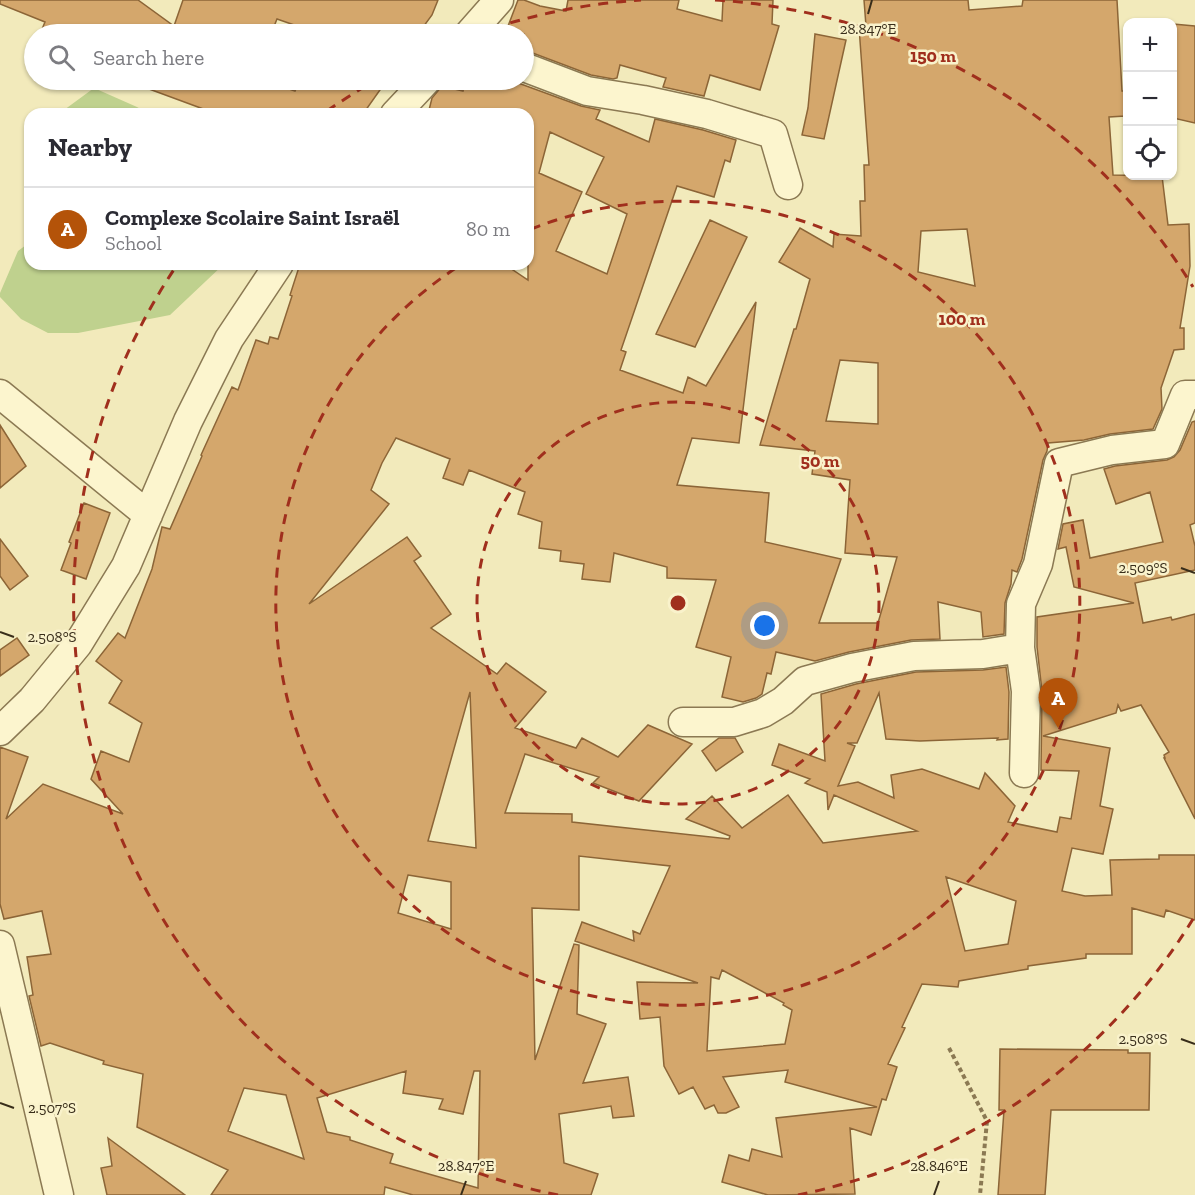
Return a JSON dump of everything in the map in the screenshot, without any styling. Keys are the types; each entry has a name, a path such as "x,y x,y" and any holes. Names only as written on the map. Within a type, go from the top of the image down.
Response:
{"street":[{"path":"478,24 499,0"},
{"path":"534,71 587,91 706,114 773,134 788,186"},
{"path":"401,108 418,90"},
{"path":"0,731 32,700 78,644 126,566 188,421 229,339 275,270"},
{"path":"0,393 148,515"},
{"path":"1024,773 1026,691 1020,648 1021,604 1038,564 1059,463 1112,450 1165,444 1185,395 1195,395"},
{"path":"683,722 734,722 763,713 783,701 805,681 852,668 914,656 982,654 1020,648"},
{"path":"0,945 59,1195"}],"path":[{"path":"949,1048 987,1121 980,1195"}],"green space":[{"path":"91,90 99,90 139,108 67,108"},
{"path":"24,246 24,270 218,270 170,315 78,333 48,333 21,319 0,297 18,251"}],"building":[{"path":"0,0 138,0 171,24 44,24 45,22 0,4"},
{"path":"183,0 438,0 425,24 291,24 277,19 275,24 175,24"},
{"path":"518,0 566,11 568,0 679,0 677,9 722,21 723,0 773,0 772,24 779,26 760,90 710,75 704,96 663,87 666,78 620,65 617,78 591,75 534,54 534,24 509,24"},
{"path":"864,0 968,0 969,10 1022,6 1023,0 1117,0 1123,116 1109,117 1113,175 1123,175 1123,180 1162,180 1168,225 1189,224 1190,266 1180,328 1184,328 1184,349 1174,350 1161,388 1162,409 1153,429 1048,443 1022,559 1017,572 1012,570 1011,584 1005,603 1004,634 983,637 981,612 938,602 940,639 911,640 815,661 776,652 771,674 767,673 762,694 743,702 722,697 731,657 696,647 716,580 667,578 667,567 614,553 610,582 582,579 584,564 560,561 561,551 539,548 542,522 518,514 525,492 469,470 463,485 443,478 450,459 396,438 371,490 389,504 309,604 407,537 421,556 414,561 451,614 431,628 497,674 506,663 546,692 515,728 576,748 582,738 618,757 648,725 692,744 639,801 593,783 599,777 525,754 505,813 572,814 572,822 729,839 730,836 686,819 712,796 742,828 788,795 823,843 917,831 834,795 828,810 827,792 805,783 810,779 772,765 779,744 825,761 821,694 856,684 916,672 1006,667 1009,692 1008,739 920,741 886,739 879,693 857,743 847,743 855,746 838,786 858,782 894,798 891,775 922,769 979,789 985,773 1015,806 1008,822 1057,832 1060,817 1071,819 1079,771 1041,770 1042,691 1037,647 1037,617 1134,603 1074,587 1066,547 1058,549 1063,524 1083,520 1090,558 1163,542 1150,492 1116,504 1104,469 1174,457 1180,450 1192,422 1195,421 1195,523 1190,525 1195,546 1195,570 1135,583 1143,623 1171,617 1172,620 1195,614 1195,819 1164,758 1164,755 1169,752 1141,705 1121,711 1118,705 1116,713 1043,736 1110,748 1100,806 1113,809 1103,854 1072,848 1062,891 1085,896 1112,895 1110,860 1159,859 1159,855 1195,855 1195,920 1166,910 1164,917 1132,908 1132,954 1086,954 1086,958 1028,966 1028,969 959,981 958,987 922,984 888,1064 897,1067 886,1100 882,1099 871,1135 850,1128 855,1194 768,1195 722,1182 729,1155 749,1161 752,1149 782,1157 776,1118 877,1107 785,1082 788,1070 723,1077 739,1107 726,1113 718,1113 714,1105 705,1109 693,1087 679,1094 664,1066 660,1017 640,1019 637,982 698,983 575,941 582,922 634,941 633,931 640,934 670,866 579,856 579,910 532,908 535,1060 574,944 579,945 577,1014 606,1024 583,1083 628,1077 634,1116 613,1118 611,1106 559,1114 564,1163 598,1174 591,1195 413,1195 385,1187 384,1195 211,1195 228,1170 137,1127 143,1074 103,1064 104,1061 50,1043 41,1046 29,996 33,995 27,957 51,954 42,911 4,919 0,904 0,747 28,757 6,819 43,784 123,814 91,779 101,751 129,762 142,723 109,703 122,681 96,661 118,633 125,638 152,569 162,527 170,529 232,387 238,390 256,340 268,344 270,337 278,339 298,270 513,270 528,280 528,270 534,270 534,108 430,108 432,98 439,90 534,89 581,106 600,110 596,119 649,142 655,119 736,140 730,162 725,160 714,197 677,186 621,350 626,352 620,370 683,393 688,377 706,386 756,302 739,443 692,438 677,485 769,493 765,542 841,559 819,623 878,623 897,557 845,553 850,480 812,474 815,451 760,445 810,279 779,262 800,228 833,247 834,234 861,236 860,201 865,201 864,165 869,165 859,27 866,26","holes":["550,132 604,157 586,194 627,214 607,274 556,251 582,192 539,173","967,229 975,286 918,272 921,231","840,360 878,363 878,424 826,421","470,692 476,848 428,841","408,875 451,882 451,929 398,913","946,877 1016,901 1008,944 965,951","722,970 784,1003 783,1005 792,1010 785,1044 707,1051 711,977 719,979","406,1071 403,1093 443,1099 439,1109 463,1114 474,1071 480,1071 478,1188 390,1163 393,1154 350,1140 350,1137 327,1132 317,1098","244,1088 286,1095 304,1159 228,1131"]},
{"path":"1177,24 1195,26 1195,123 1177,119"},
{"path":"815,34 846,40 824,139 802,135 808,108"},
{"path":"152,90 380,90 367,108 201,108"},
{"path":"710,220 747,237 695,347 656,334"},
{"path":"0,425 26,466 0,488"},
{"path":"84,503 110,513 86,579 61,570"},
{"path":"0,539 28,576 10,590 0,576"},
{"path":"17,638 29,655 0,676 0,650"},
{"path":"719,738 735,738 743,752 716,771 702,751"},
{"path":"1000,1049 1128,1050 1128,1053 1150,1053 1149,1110 1051,1110 1045,1195 998,1195 1004,1110 999,1110"},
{"path":"108,1138 185,1195 107,1195 101,1168 112,1166"}],"place":[{"name":"Complexe Scolaire Saint Israël","path":"1058,728"}]}
